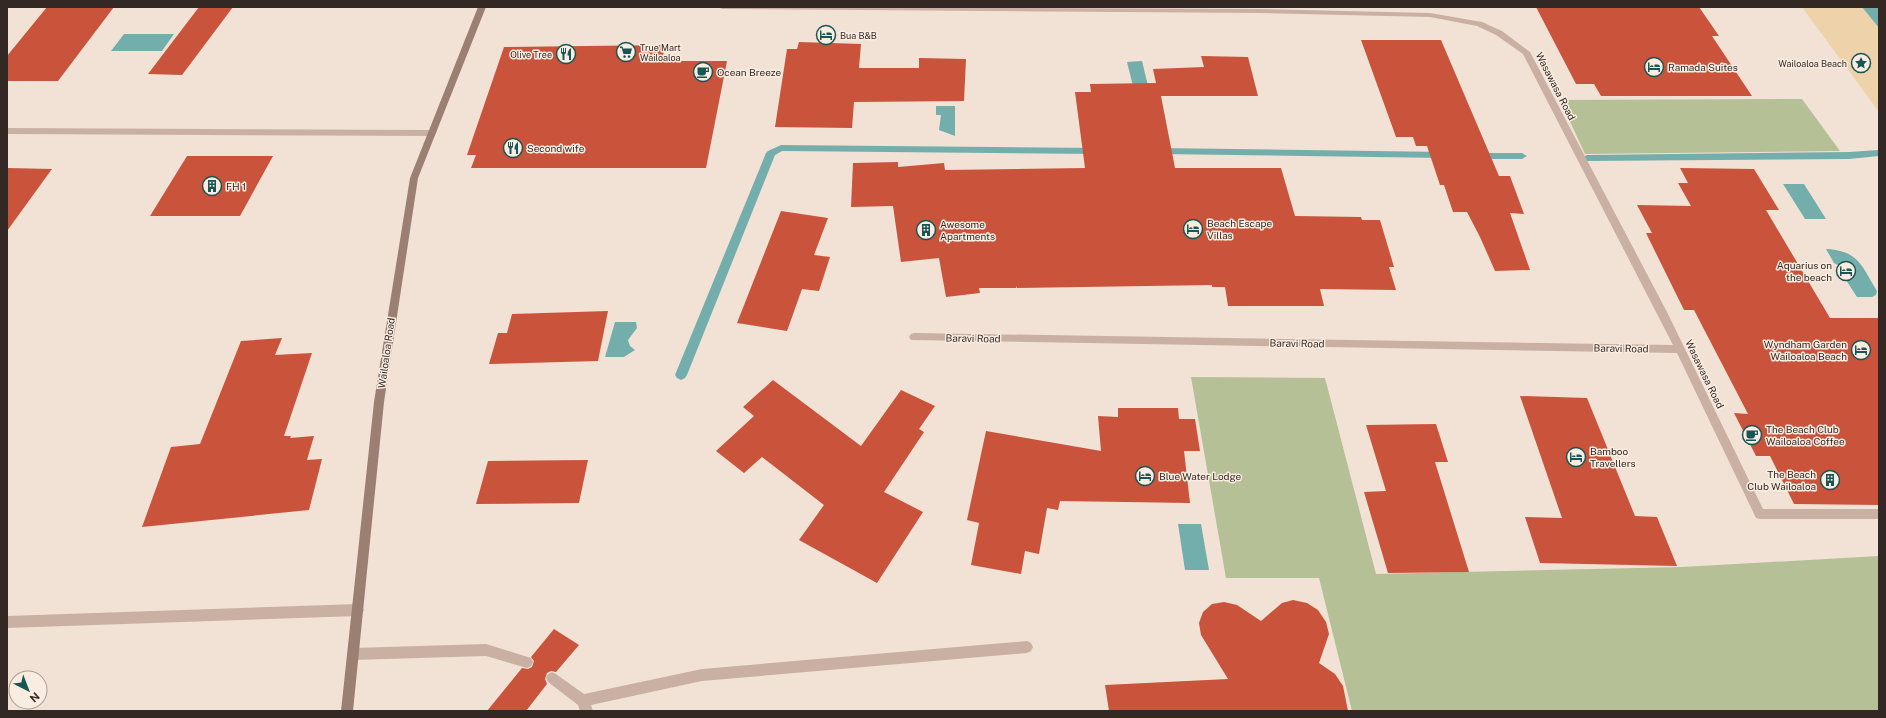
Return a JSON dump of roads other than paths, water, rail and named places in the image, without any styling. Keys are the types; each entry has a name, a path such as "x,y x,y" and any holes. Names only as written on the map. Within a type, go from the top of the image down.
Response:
{"main road":[{"name":"Wailoaloa Road","path":"347,711 379,402 414,178 482,7"}],"street":[{"name":"Wasawasa Road","path":"722,7 1258,10 1430,15 1479,24 1499,32 1526,52 1680,349 1760,514 1879,514"},
{"path":"7,131 432,133"},
{"name":"Baravi Road","path":"914,337 1680,349"},
{"path":"7,622 358,610"},
{"path":"552,678 584,706 702,675 1027,647"},
{"path":"353,654 486,650 527,662"}],"water":[{"path":"1862,7 1879,7 1879,28"},
{"path":"124,34 174,34 162,51 111,51"},
{"path":"1142,61 1148,86 1133,86 1127,62"},
{"path":"936,106 955,106 955,136 939,130 941,115 936,115"},
{"path":"1783,184 1804,184 1826,219 1805,219"},
{"path":"1826,249 1846,253 1858,261 1877,291 1876,295 1872,297 1857,297 1846,280 1851,272 1834,263"},
{"path":"615,322 636,322 637,328 628,340 630,346 635,350 624,357 605,357"},
{"path":"1178,524 1201,524 1209,570 1185,570"}],"waterway":[{"path":"681,375 720,282 771,153 781,148 1098,151"},
{"path":"1157,151 1444,155"},
{"path":"1587,158 1810,155 1849,156 1879,153"},
{"path":"1475,156 1522,156"}],"place":[{"name":"Bua B&B","path":"826,35"},
{"name":"True Mart Wailoaloa","path":"626,52"},
{"name":"Olive Tree","path":"566,54"},
{"name":"Wailoaloa Beach","path":"1861,63"},
{"name":"Ramada Suites","path":"1654,67"},
{"name":"Ocean Breeze","path":"703,72"},
{"name":"Second wife","path":"513,148"},
{"name":"FH 1","path":"212,186"},
{"name":"Beach Escape Villas","path":"1193,229"},
{"name":"Awesome Apartments","path":"926,230"},
{"name":"Aquarius on the beach","path":"1846,271"},
{"name":"Wyndham Garden Wailoaloa Beach","path":"1861,350"},
{"name":"The Beach Club Wailoaloa Coffee","path":"1752,435"},
{"name":"Bamboo Travellers","path":"1576,457"},
{"name":"Blue Water Lodge","path":"1145,476"},
{"name":"The Beach Club Wailoaloa","path":"1830,480"}]}
